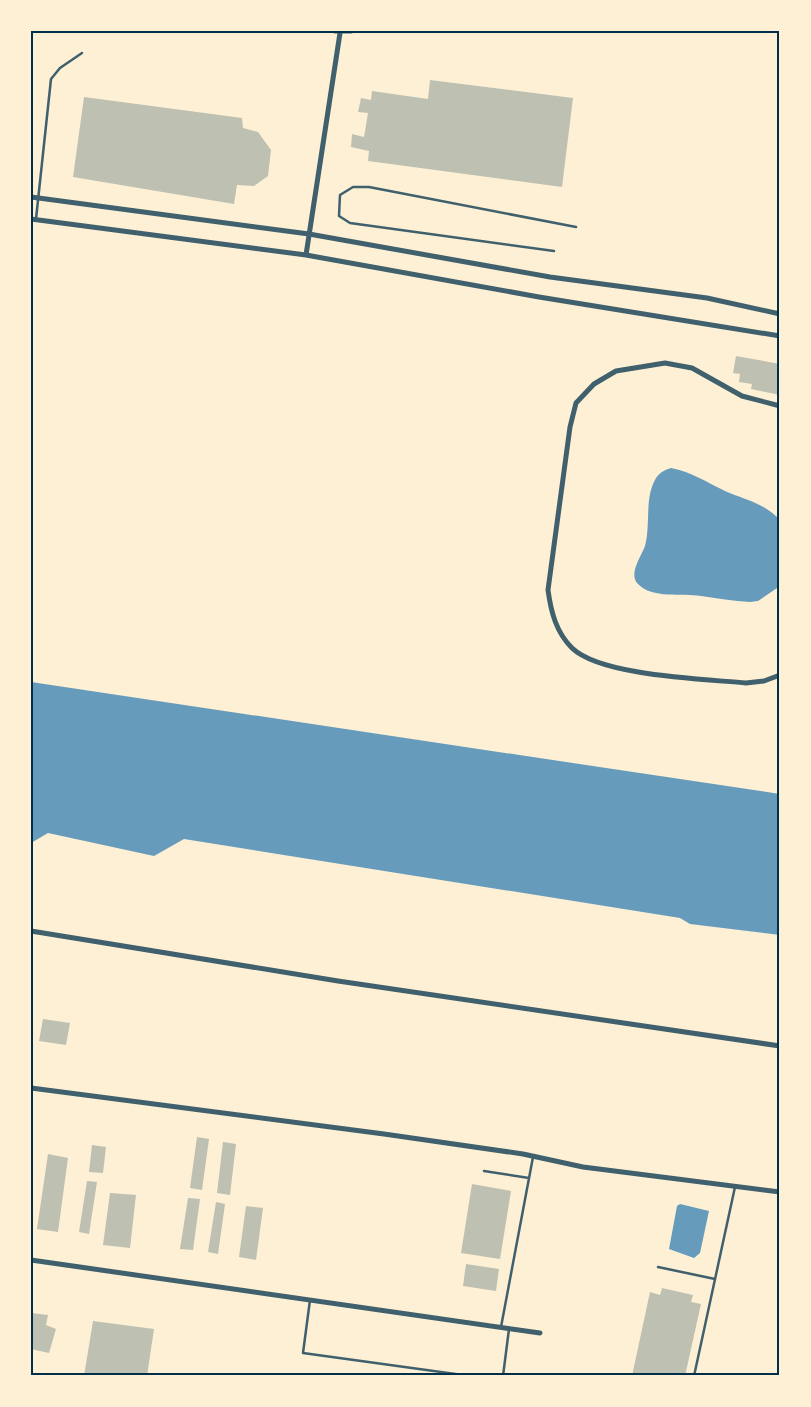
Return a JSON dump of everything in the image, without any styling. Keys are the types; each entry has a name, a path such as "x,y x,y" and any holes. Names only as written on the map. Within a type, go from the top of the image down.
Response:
{"street":[{"path":"306,255 338,32 351,31"},
{"path":"31,197 309,234 550,277 707,298 780,314"},
{"path":"34,219 306,255 539,297 780,336"},
{"path":"780,406 742,396 692,368 665,363 616,370 594,384 576,403 570,427 548,590 551,612 560,634 573,649 586,657 617,668 746,683 764,681 780,675"},
{"path":"31,931 338,981 780,1046"},
{"path":"31,1088 384,1134 533,1157 583,1167 780,1192"},
{"path":"31,1260 540,1333"}],"lane":[{"path":"34,219 40,198 51,79 60,68 82,53"},
{"path":"554,251 350,223 339,216 340,195 353,187 369,187 576,226"},
{"path":"501,1328 533,1157"},
{"path":"484,1170 529,1178"},
{"path":"694,1376 735,1187"},
{"path":"658,1266 715,1279"},
{"path":"310,1300 303,1353 470,1376"},
{"path":"503,1376 509,1329"}],"water":[{"path":"671,468 754,502 774,514 780,520 780,586 758,601 750,602 693,595 659,594 644,589 638,584 634,575 647,538 652,486 659,474"},
{"path":"31,682 780,794 780,935 690,924 680,918 184,839 154,856 48,833 31,843"},
{"path":"680,1204 709,1211 700,1253 694,1258 669,1249 677,1206"}],"building":[{"path":"430,80 573,98 562,187 368,161 369,151 351,147 352,134 364,137 368,113 358,112 361,98 371,100 372,91 428,99"},
{"path":"84,97 242,118 243,128 258,132 271,150 268,176 254,186 237,185 234,204 73,177"},
{"path":"736,356 780,364 780,395 751,389 752,384 739,382 740,374 733,373"},
{"path":"43,1019 70,1023 66,1045 39,1041"},
{"path":"197,1137 209,1139 202,1190 190,1188"},
{"path":"223,1142 236,1144 230,1195 217,1193"},
{"path":"92,1145 106,1147 103,1173 89,1172"},
{"path":"48,1154 68,1158 58,1232 37,1229"},
{"path":"87,1181 97,1182 89,1234 79,1232"},
{"path":"472,1184 511,1191 500,1259 461,1253"},
{"path":"110,1193 136,1195 130,1248 103,1245"},
{"path":"188,1198 200,1199 193,1250 180,1249"},
{"path":"216,1202 225,1204 218,1254 208,1252"},
{"path":"246,1206 263,1208 256,1260 239,1257"},
{"path":"466,1264 499,1269 496,1291 463,1286"},
{"path":"662,1288 693,1295 691,1302 701,1304 685,1376 632,1376 650,1292 660,1295"},
{"path":"31,1313 48,1315 46,1325 56,1329 49,1353 31,1349"},
{"path":"93,1321 154,1329 147,1376 84,1376"}]}
